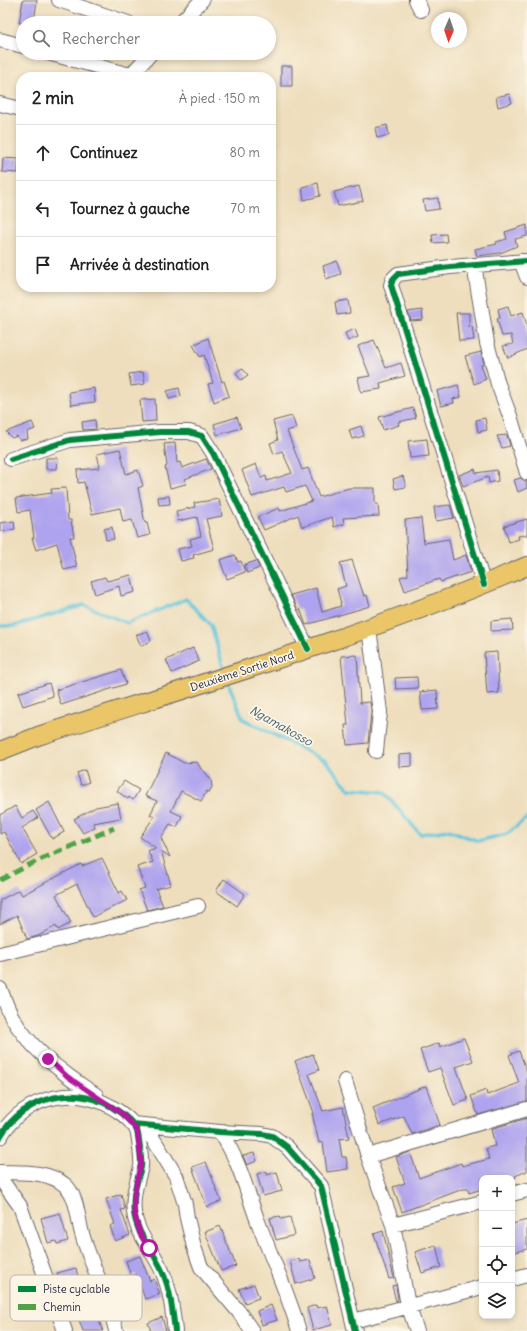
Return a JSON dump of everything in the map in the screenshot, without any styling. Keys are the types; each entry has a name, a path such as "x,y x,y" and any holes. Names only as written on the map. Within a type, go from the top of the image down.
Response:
{"main road":[{"name":"Deuxième Sortie Nord","path":"0,751 38,736 218,679 369,628 484,585 527,566"}],"street":[{"path":"59,0 107,16"},
{"path":"187,16 202,0"},
{"path":"0,40 16,44"},
{"path":"73,60 116,72"},
{"path":"134,72 145,60"},
{"path":"0,104 16,108"},
{"path":"484,585 391,285 393,279 398,274 474,264 524,261 527,277"},
{"path":"474,264 487,342 498,384 510,416 527,473"},
{"path":"11,458 70,440 160,432 189,432 202,436 213,453 308,649"},
{"path":"369,628 380,712 376,751"},
{"path":"0,954 198,906"},
{"path":"0,989 12,1017 26,1037 68,1077 106,1102 134,1127 152,1137 159,1146 164,1158 171,1166 182,1190 190,1232 201,1267 239,1312 252,1331"},
{"path":"345,1081 368,1156 393,1225 408,1305 416,1331"},
{"path":"0,1137 21,1113 39,1102 62,1095 80,1095 106,1102"},
{"path":"368,1156 527,1109"},
{"path":"134,1127 272,1136 297,1156 321,1186 354,1326 408,1305 479,1288"},
{"path":"134,1127 141,1162 134,1194 134,1212 140,1234 157,1261 165,1278 170,1294 175,1331"},
{"path":"220,1132 230,1147 241,1172 299,1331"},
{"path":"141,1162 164,1158"},
{"path":"0,1172 38,1173 56,1179 66,1185 70,1192 81,1232 97,1275"},
{"path":"0,1178 20,1206 45,1275"},
{"path":"515,1193 527,1190"},
{"path":"393,1225 479,1203"},
{"path":"515,1278 527,1275"},
{"path":"61,1321 65,1331"},
{"path":"114,1321 116,1331"}],"building":[{"path":"23,0 37,0 35,16 20,16"},
{"path":"281,66 292,66 292,86 281,86"},
{"path":"509,94 512,103 498,107 496,97"},
{"path":"387,125 389,135 377,138 375,128"},
{"path":"3,158 16,159 16,173 2,172"},
{"path":"318,183 320,196 304,200 302,187"},
{"path":"359,186 363,201 338,206 334,192"},
{"path":"438,198 439,209 425,211 423,200"},
{"path":"527,225 527,236 515,239 517,246 500,253 477,256 475,249 497,244 496,242 507,239 505,232"},
{"path":"446,234 447,242 433,243 432,235"},
{"path":"337,261 341,274 326,279 323,266"},
{"path":"348,300 350,313 337,315 335,302"},
{"path":"508,306 511,316 523,312 527,326 527,349 508,358 503,346 513,344 511,335 502,336 497,319 500,318 498,309"},
{"path":"422,310 423,320 411,321 408,312"},
{"path":"456,313 469,313 469,327 472,326 474,340 459,341"},
{"path":"355,329 358,337 348,341 345,333"},
{"path":"208,338 222,382 224,381 229,396 214,402 208,384 213,383 204,355 200,357 193,345"},
{"path":"374,340 386,368 401,363 405,376 380,383 381,389 361,392 358,378 370,376 358,346"},
{"path":"481,352 484,364 481,365 486,379 474,384 465,356"},
{"path":"242,368 248,375 241,380 236,373"},
{"path":"143,372 145,384 131,386 129,374"},
{"path":"458,385 461,397 453,399 454,403 441,406 437,391"},
{"path":"94,388 95,402 71,405 69,392"},
{"path":"179,388 181,396 169,399 167,391"},
{"path":"155,399 156,421 142,422 140,400"},
{"path":"413,408 416,418 398,422 399,425 383,430 379,417"},
{"path":"292,416 296,428 287,431 302,470 308,468 319,497 349,488 375,488 375,504 378,504 379,516 343,518 344,524 334,527 332,517 302,527 298,515 264,530 258,517 279,508 280,511 312,501 305,486 286,492 284,487 252,497 242,470 256,464 261,478 266,476 267,481 292,473 282,451 274,454 270,443 278,440 273,421"},
{"path":"237,417 241,428 217,435 214,424"},
{"path":"485,418 487,430 478,432 476,420"},
{"path":"95,420 96,429 83,430 82,422"},
{"path":"32,422 35,429 27,432 28,439 20,440 17,436 12,438 6,432"},
{"path":"361,426 364,436 352,439 349,430"},
{"path":"507,435 510,446 502,448 497,436"},
{"path":"427,439 429,456 410,458 408,441"},
{"path":"175,443 177,463 180,462 182,468 206,459 211,469 185,479 186,484 170,488 165,467 167,466 164,444"},
{"path":"120,449 126,474 138,470 143,486 138,488 145,523 147,523 150,535 137,538 132,520 123,522 120,508 92,514 84,482 78,483 77,470 100,468 97,454"},
{"path":"46,458 58,458 57,469 46,469"},
{"path":"475,469 476,473 497,470 498,481 489,483 488,477 463,486 459,475"},
{"path":"403,476 406,487 395,489 393,479"},
{"path":"520,478 526,481 527,488 518,492 514,480"},
{"path":"66,488 68,520 71,520 74,537 70,537 77,567 64,570 57,543 36,550 32,538 34,538 30,510 18,512 16,498 52,493 51,489"},
{"path":"169,496 170,504 159,505 158,497"},
{"path":"219,499 222,516 206,519 214,549 193,555 194,558 181,561 178,549 192,546 190,539 201,536 197,517 178,521 176,511 195,507 194,503"},
{"path":"450,505 454,518 436,521 434,507"},
{"path":"421,518 424,543 449,539 453,560 466,555 471,572 441,582 439,579 405,591 400,577 408,575 405,520"},
{"path":"527,519 527,535 518,536 519,539 509,542 504,526"},
{"path":"14,521 15,529 0,532 0,523"},
{"path":"112,527 114,539 106,540 104,529"},
{"path":"235,555 238,562 241,561 245,572 227,579 220,560"},
{"path":"352,560 364,596 367,595 370,606 306,625 300,609 298,610 291,595 316,588 322,612 341,606 337,589 346,586 340,563"},
{"path":"256,561 259,568 247,573 244,565"},
{"path":"131,575 135,592 121,596 119,586 95,594 91,581 105,577 107,581"},
{"path":"512,619 513,630 491,631 491,621"},
{"path":"147,631 151,641 141,646 136,635"},
{"path":"193,648 199,661 172,673 166,660"},
{"path":"497,652 499,693 487,694 484,653"},
{"path":"357,655 360,703 370,702 371,712 368,743 347,745 345,725 348,725 341,656"},
{"path":"121,670 126,684 61,705 56,690"},
{"path":"417,677 418,688 396,689 395,678"},
{"path":"49,683 53,696 23,706 18,693"},
{"path":"437,690 438,709 422,710 420,692"},
{"path":"166,753 184,763 197,762 211,780 212,787 209,792 207,791 201,801 181,791 171,811 182,816 177,827 170,824 161,838 170,857 161,851 171,885 156,889 163,906 147,910 139,890 145,888 137,867 153,862 148,851 156,848 140,837 154,817 150,815 157,801 145,796"},
{"path":"412,754 412,766 399,767 399,755"},
{"path":"85,770 89,782 81,785 77,773"},
{"path":"124,781 139,790 133,800 129,797 128,799 117,791"},
{"path":"49,802 64,832 52,839 36,810"},
{"path":"118,803 121,818 93,823 95,827 83,833 74,819 96,807"},
{"path":"15,806 22,818 33,811 38,818 22,828 37,854 21,864 4,832 0,834 0,815"},
{"path":"102,858 119,893 122,891 127,900 93,917 77,884 56,895 71,923 58,930 56,926 38,936 27,939 17,915 0,924 0,900 19,890 22,895 81,864 82,866"},
{"path":"224,879 245,894 237,906 216,891"},
{"path":"464,1038 473,1061 456,1067 468,1100 454,1105 440,1068 428,1072 420,1050 439,1043 440,1047"},
{"path":"519,1051 527,1072 527,1101 478,1115 471,1096 486,1090 487,1095 519,1083 509,1055"},
{"path":"313,1054 319,1070 309,1074 323,1111 343,1107 349,1138 339,1139 342,1157 346,1157 348,1169 327,1172 323,1142 319,1143 312,1113 314,1113 295,1061"},
{"path":"426,1086 440,1125 412,1134 404,1116 379,1125 373,1108"},
{"path":"527,1118 527,1171 515,1176 479,1175 479,1190 469,1193 468,1189 463,1189 402,1212 393,1187 405,1183 396,1157 410,1152 419,1178 461,1163 462,1166 489,1159 486,1148 495,1146 491,1129"},
{"path":"254,1153 257,1161 247,1165 243,1156"},
{"path":"206,1162 221,1201 207,1207 192,1167"},
{"path":"267,1171 267,1175 277,1172 282,1191 263,1196 257,1174"},
{"path":"121,1194 125,1209 121,1210 130,1235 115,1241 110,1226 115,1224 106,1199"},
{"path":"60,1213 68,1241 57,1244 56,1241 48,1243 41,1218"},
{"path":"280,1216 281,1219 290,1217 295,1235 276,1240 270,1218"},
{"path":"527,1220 527,1249 515,1252 515,1247 515,1223"},
{"path":"220,1226 236,1266 221,1271 205,1232"},
{"path":"383,1231 394,1278 389,1279 374,1234"},
{"path":"436,1245 441,1267 422,1273 415,1252"},
{"path":"140,1256 150,1281 154,1279 160,1294 145,1299 142,1291 142,1275 131,1275 126,1261"},
{"path":"299,1259 300,1262 310,1260 315,1278 296,1284 290,1261"},
{"path":"76,1268 78,1275 58,1275 57,1273"},
{"path":"254,1284 259,1298 245,1303 239,1289"},
{"path":"396,1285 398,1300 396,1301 392,1286"},
{"path":"271,1305 277,1320 262,1325 257,1311"},
{"path":"316,1305 317,1308 327,1306 332,1325 313,1330 307,1308"},
{"path":"162,1317 166,1331 151,1331 148,1323"},
{"path":"79,1321 99,1321 103,1331 83,1331"}],"waterway":[{"name":"Ngamakosso","path":"0,626 14,626 84,605 127,623 186,599 211,625 224,670"},
{"name":"Ngamakosso","path":"227,680 243,719 326,761 349,789 384,792 420,834 449,830 478,841 507,834 527,818"}],"marked path":[{"path":"0,880 37,861 114,828"}],"cycle path":[{"path":"484,585 391,285 393,279 398,274 450,267 527,261"},
{"path":"11,459 70,440 160,432 189,432 202,436 213,453 308,649"},
{"path":"0,1137 10,1123 23,1111 38,1103 53,1098 70,1096 86,1097 103,1102 126,1117 132,1123 138,1134 141,1160 141,1167 135,1189 135,1219 161,1269 168,1286 175,1331"},
{"path":"132,1124 220,1132 262,1134 272,1136 287,1147 321,1186 355,1331"}],"route":[{"path":"48,1059 68,1077 121,1113 137,1130 141,1162 134,1194 134,1212 140,1234 149,1248"}]}
